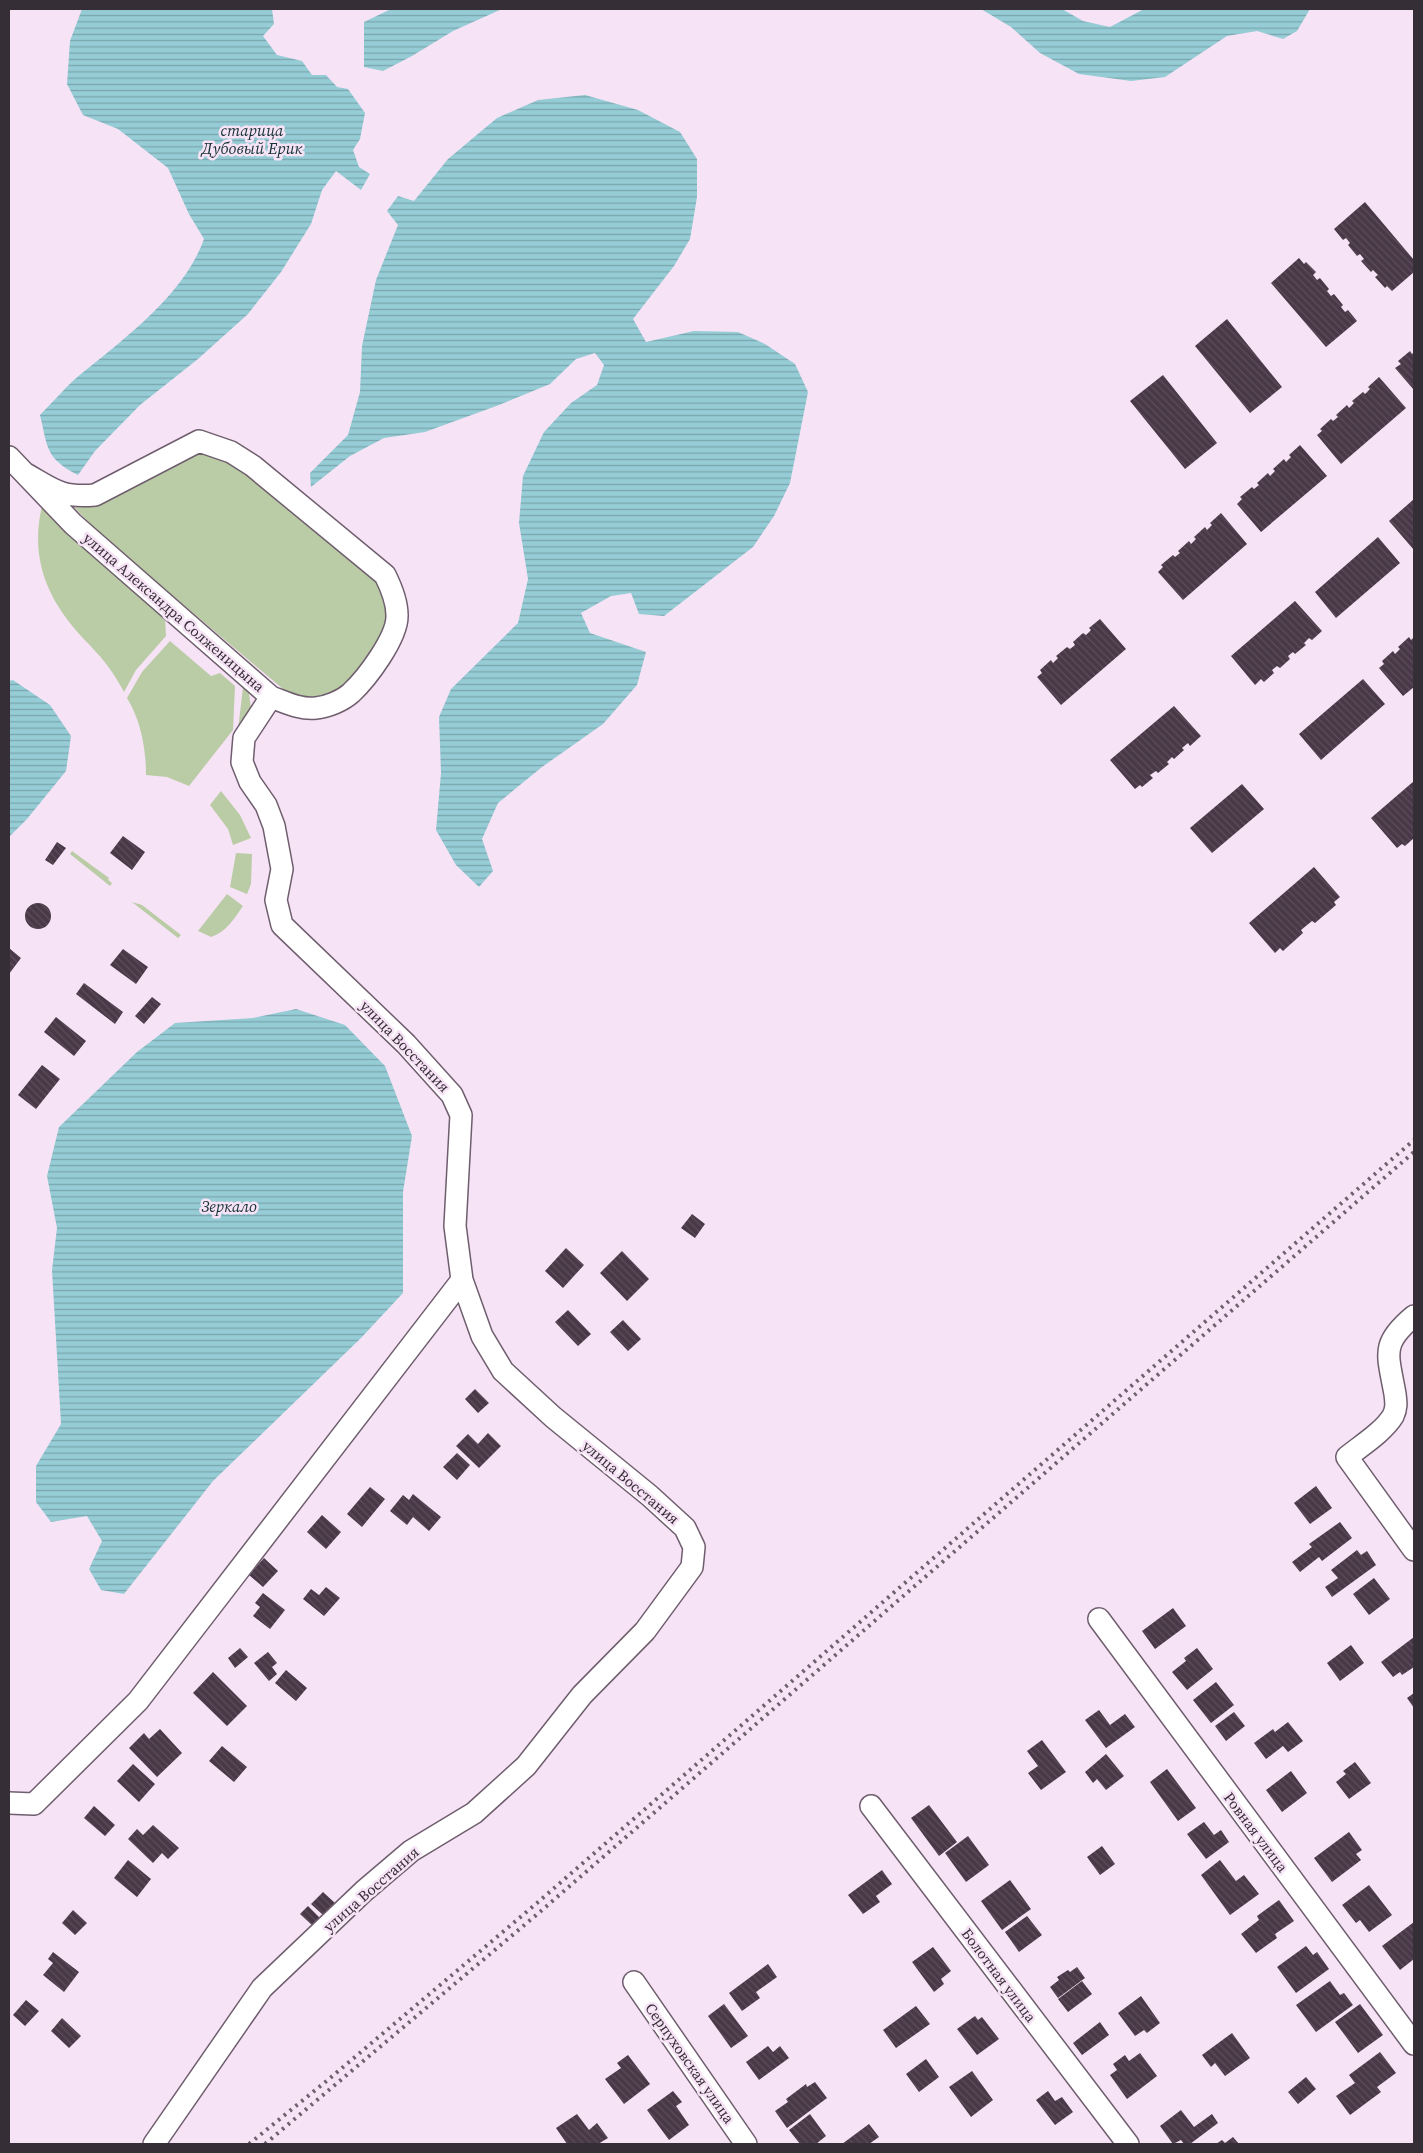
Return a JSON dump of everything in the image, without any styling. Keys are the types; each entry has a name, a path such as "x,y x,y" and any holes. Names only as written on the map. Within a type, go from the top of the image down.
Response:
{"street":[{"name":"улица Александра Солженицына","path":"9,457 73,524 271,698 302,708 316,708 334,703 350,694 383,654 392,635 398,616 394,594 385,575 253,466 231,452 199,441 95,495 62,494 26,474"},
{"name":"улица Восстания","path":"154,2144 262,1988 378,1879 411,1851 474,1813 526,1766 582,1695 645,1631 692,1567 694,1547 685,1528 650,1496 553,1417 503,1371 482,1336 462,1280 455,1226 461,1115 452,1095 406,1044 282,925 276,900 282,869 274,826 266,805 250,782 242,762 244,738 271,698"},
{"path":"9,1803 34,1804 138,1701 462,1280"},
{"path":"1414,1316 1398,1329 1388,1351 1397,1406 1393,1417 1348,1457 1414,1550"},
{"name":"Ровная улица","path":"1098,1619 1414,2044"},
{"name":"Болотная улица","path":"871,1806 1128,2144"},
{"name":"Серпуховская улица","path":"634,1982 746,2144"}],"green space":[{"path":"197,453 226,458 372,573 378,583 385,599 387,610 383,634 358,670 340,688 330,694 308,698 296,696 283,689 101,535 72,505 90,505"},
{"path":"42,506 165,617 166,636 136,670 124,692 105,662 69,622 50,592 40,560 38,542"},
{"path":"170,641 211,676 220,673 235,686 233,730 189,786 167,777 146,775 142,735 136,716 127,698 142,672"},
{"path":"243,687 249,693 251,709 238,730"},
{"path":"221,791 240,815 251,838 233,845 228,829 210,805"},
{"path":"72,851 109,878 108,880 112,883 110,886 70,854"},
{"path":"236,853 252,854 251,884 247,894 230,887"},
{"path":"227,894 243,906 233,920 221,932 211,937 198,931"},
{"path":"132,902 142,905 181,935 178,938"}],"water":[{"name":"старица Дубовый Ерик","path":"82,9 272,9 274,24 263,36 277,55 302,61 312,75 326,75 337,87 348,89 365,113 360,139 353,150 359,167 370,174 361,190 336,171 322,190 311,224 281,272 248,314 198,359 140,405 95,451 78,475 59,463 50,451 40,415 75,379 130,333 166,299 182,280 195,260 204,239 189,214 168,168 118,129 83,115 67,84 70,41"},
{"path":"391,9 502,9 453,31 383,71 364,67 364,22"},
{"path":"981,9 1062,9 1083,21 1110,27 1144,9 1310,9 1297,31 1283,39 1257,31 1227,36 1165,77 1131,81 1079,74 1040,53 1011,27"},
{"path":"585,95 638,110 680,132 697,159 697,197 690,239 674,266 633,319 646,342 694,331 738,332 765,344 795,364 808,392 790,483 774,516 753,547 664,616 639,614 631,593 611,596 581,613 590,633 646,652 637,685 603,724 542,767 498,803 482,839 493,871 479,887 456,865 436,830 441,773 439,717 451,689 518,623 528,579 519,523 523,476 544,432 571,403 597,385 604,365 595,353 576,359 550,384 499,405 425,432 384,438 350,456 311,487 310,473 348,435 360,392 362,346 376,280 398,225 387,211 398,196 414,201 448,159 497,118 538,100"},
{"path":"13,680 50,705 71,736 66,771 27,819 9,837 9,681"},
{"name":"Зеркало","path":"296,1009 345,1025 385,1066 412,1136 403,1192 403,1293 361,1338 213,1481 124,1594 101,1590 89,1569 102,1541 87,1516 51,1522 36,1502 36,1466 61,1424 52,1270 57,1228 47,1176 59,1127 137,1052 175,1023 253,1018"}],"building":[{"path":"1365,202 1414,260 1414,272 1392,291 1387,286 1385,288 1375,277 1378,275 1373,270 1371,272 1361,261 1364,259 1360,254 1357,256 1348,245 1350,243 1346,238 1343,240 1334,229"},
{"path":"1299,258 1316,272 1313,275 1317,280 1320,278 1329,289 1327,291 1331,296 1334,294 1343,305 1341,307 1345,312 1348,310 1357,321 1326,347 1271,283"},
{"path":"1227,319 1282,387 1250,413 1195,346"},
{"path":"1410,351 1412,354 1414,352 1414,390 1395,368 1401,364 1398,361"},
{"path":"1163,375 1217,443 1185,469 1130,401"},
{"path":"1379,377 1406,408 1341,464 1317,435 1322,431 1320,429 1331,419 1333,421 1338,417 1336,415 1347,405 1349,408 1354,403 1352,401 1363,392 1365,394 1370,389 1368,387"},
{"path":"1300,445 1327,476 1261,532 1237,504 1242,499 1240,497 1252,487 1254,489 1259,485 1257,483 1268,473 1270,476 1275,471 1273,469 1284,459 1286,462 1291,457 1289,455"},
{"path":"1414,499 1414,550 1389,521"},
{"path":"1221,513 1247,544 1183,600 1158,572 1163,567 1161,565 1173,555 1175,557 1180,553 1178,551 1189,541 1191,544 1196,539 1194,537 1205,527 1207,530 1212,525 1210,523"},
{"path":"1378,537 1400,563 1336,618 1315,592"},
{"path":"1295,601 1322,631 1312,640 1309,638 1304,643 1306,645 1295,654 1293,652 1288,656 1290,659 1280,668 1277,666 1272,670 1274,673 1264,682 1261,679 1255,685 1231,656"},
{"path":"1100,619 1126,649 1061,705 1037,677 1042,673 1040,670 1051,660 1053,663 1058,658 1056,656 1067,647 1070,649 1075,645 1073,642 1083,633 1086,635 1091,630 1089,628"},
{"path":"1409,637 1411,640 1414,637 1414,687 1403,696 1379,668 1384,664 1382,661 1393,651 1395,654 1400,649 1398,647"},
{"path":"1363,679 1385,704 1321,760 1299,734"},
{"path":"1174,706 1201,736 1190,746 1188,743 1182,748 1184,750 1174,759 1172,757 1167,762 1169,764 1158,773 1156,771 1150,775 1153,778 1142,787 1140,785 1135,789 1110,760"},
{"path":"1414,781 1414,838 1405,846 1402,844 1397,848 1371,818"},
{"path":"1242,784 1264,809 1212,853 1190,828"},
{"path":"123,836 145,852 132,870 110,853"},
{"path":"57,842 66,848 53,865 45,860"},
{"path":"1314,867 1340,897 1334,902 1336,905 1315,923 1312,921 1301,930 1303,933 1283,951 1280,948 1275,953 1249,923"},
{"path":"38,903 47,907 51,916 47,925 38,929 29,925 25,916 29,907"},
{"path":"9,948 21,958 9,974"},
{"path":"123,949 148,967 136,984 110,965"},
{"path":"84,983 123,1012 115,1024 76,994"},
{"path":"152,997 161,1004 144,1024 135,1016"},
{"path":"56,1017 86,1041 74,1056 44,1032"},
{"path":"42,1065 60,1079 36,1109 18,1095"},
{"path":"692,1214 705,1224 695,1238 681,1228"},
{"path":"566,1248 584,1265 563,1288 545,1271"},
{"path":"622,1251 649,1279 627,1301 600,1273"},
{"path":"568,1310 591,1334 578,1346 555,1322"},
{"path":"623,1320 641,1339 628,1351 610,1332"},
{"path":"475,1389 489,1403 478,1413 465,1399"},
{"path":"488,1433 501,1446 479,1468 456,1446 468,1434 478,1444"},
{"path":"457,1453 470,1465 457,1480 443,1467"},
{"path":"1316,1486 1332,1508 1310,1524 1294,1503"},
{"path":"370,1487 385,1499 362,1527 347,1514"},
{"path":"413,1494 441,1517 429,1531 413,1517 407,1525 390,1511 403,1495 409,1500"},
{"path":"322,1515 341,1532 326,1549 307,1532"},
{"path":"1340,1522 1352,1538 1322,1561 1319,1557 1300,1572 1292,1562 1312,1547 1309,1544"},
{"path":"1357,1550 1361,1555 1367,1551 1376,1565 1332,1597 1325,1587 1338,1578 1331,1570"},
{"path":"264,1558 278,1571 263,1587 249,1575"},
{"path":"1374,1578 1390,1599 1369,1615 1353,1594"},
{"path":"326,1587 340,1598 324,1616 303,1599 311,1589 319,1595"},
{"path":"263,1593 285,1610 270,1629 253,1616 260,1607 255,1603"},
{"path":"1173,1608 1186,1626 1155,1649 1142,1631"},
{"path":"1414,1637 1414,1667 1402,1675 1400,1672 1393,1677 1381,1662"},
{"path":"1351,1645 1364,1663 1340,1681 1327,1663"},
{"path":"240,1648 248,1657 235,1668 228,1658"},
{"path":"1197,1648 1213,1669 1187,1690 1172,1672 1186,1661 1184,1658"},
{"path":"268,1652 277,1663 272,1667 277,1674 269,1681 254,1663"},
{"path":"286,1670 307,1688 296,1701 275,1683"},
{"path":"213,1672 247,1706 227,1726 193,1693"},
{"path":"1216,1682 1234,1705 1211,1723 1193,1700"},
{"path":"1414,1693 1414,1708 1407,1698"},
{"path":"1099,1710 1110,1725 1125,1714 1135,1727 1106,1748 1085,1720"},
{"path":"1234,1712 1245,1726 1226,1741 1215,1726"},
{"path":"1288,1722 1303,1741 1288,1752 1283,1746 1266,1759 1254,1743 1273,1729 1275,1732"},
{"path":"160,1729 182,1753 157,1777 129,1748 144,1733 149,1739"},
{"path":"1042,1740 1066,1772 1041,1790 1028,1773 1038,1766 1027,1751"},
{"path":"222,1746 247,1767 234,1782 209,1761"},
{"path":"1106,1754 1124,1776 1106,1790 1097,1779 1093,1783 1085,1772"},
{"path":"1355,1762 1371,1783 1349,1799 1336,1782 1346,1774 1343,1771"},
{"path":"133,1764 155,1784 139,1802 117,1781"},
{"path":"1167,1769 1196,1808 1178,1821 1150,1782"},
{"path":"1291,1771 1307,1793 1282,1812 1266,1790"},
{"path":"929,1805 957,1842 939,1856 911,1818"},
{"path":"94,1806 115,1825 105,1836 84,1818"},
{"path":"1204,1822 1214,1835 1221,1830 1229,1842 1206,1859 1187,1834"},
{"path":"153,1825 179,1848 168,1859 162,1853 153,1863 128,1839 137,1829 143,1835"},
{"path":"1349,1832 1362,1850 1356,1854 1361,1860 1332,1882 1314,1858"},
{"path":"968,1836 989,1865 966,1882 945,1853"},
{"path":"1102,1846 1115,1864 1100,1875 1087,1857"},
{"path":"128,1860 151,1879 137,1897 114,1878"},
{"path":"1220,1860 1236,1881 1244,1875 1259,1894 1230,1915 1201,1875"},
{"path":"882,1870 892,1884 876,1896 880,1902 863,1914 848,1895"},
{"path":"1010,1880 1031,1909 1002,1930 981,1901"},
{"path":"1369,1885 1392,1915 1369,1932 1360,1920 1356,1923 1342,1905"},
{"path":"323,1892 335,1903 323,1915 311,1904"},
{"path":"1279,1900 1294,1921 1275,1934 1277,1938 1256,1953 1241,1934 1259,1920 1257,1916"},
{"path":"308,1906 320,1918 313,1926 300,1914"},
{"path":"73,1910 87,1923 75,1935 62,1923"},
{"path":"1027,1916 1042,1935 1019,1952 1005,1932"},
{"path":"1414,1922 1414,1959 1400,1970 1382,1946"},
{"path":"1306,1946 1313,1955 1317,1952 1329,1969 1296,1993 1277,1967"},
{"path":"933,1947 951,1971 941,1979 944,1984 934,1992 912,1962"},
{"path":"53,1952 79,1972 64,1992 43,1975 53,1963 48,1959"},
{"path":"768,1964 777,1977 756,1992 760,1998 742,2011 729,1993"},
{"path":"1077,1967 1085,1978 1058,1998 1050,1987 1059,1980 1057,1977"},
{"path":"1082,1981 1092,1994 1068,2012 1058,1999"},
{"path":"1330,1981 1340,1995 1344,1993 1353,2005 1316,2032 1296,2005"},
{"path":"1141,1996 1160,2023 1147,2033 1144,2030 1135,2036 1118,2013"},
{"path":"26,2000 39,2011 25,2026 13,2015"},
{"path":"724,2004 748,2036 731,2048 708,2016"},
{"path":"1360,2004 1383,2035 1358,2053 1335,2022"},
{"path":"916,2006 930,2024 896,2048 883,2030"},
{"path":"975,2016 978,2020 982,2017 999,2039 977,2055 957,2029"},
{"path":"62,2018 81,2036 69,2048 51,2031"},
{"path":"1100,2022 1109,2035 1082,2055 1073,2043"},
{"path":"1232,2033 1250,2058 1225,2076 1215,2063 1211,2067 1202,2055"},
{"path":"768,2046 773,2052 780,2046 789,2058 759,2080 746,2062"},
{"path":"1380,2052 1396,2073 1377,2087 1381,2092 1350,2115 1336,2096 1355,2083 1349,2075"},
{"path":"1140,2053 1157,2076 1127,2099 1110,2075 1117,2070 1113,2064 1125,2055 1129,2061"},
{"path":"628,2055 650,2084 624,2104 605,2079 621,2068 617,2063"},
{"path":"926,2059 939,2077 919,2092 906,2074"},
{"path":"972,2071 993,2100 971,2117 949,2087"},
{"path":"1306,2077 1316,2089 1298,2104 1288,2092"},
{"path":"815,2082 827,2098 787,2128 775,2111 788,2102 786,2099 806,2084 807,2087"},
{"path":"673,2091 682,2102 676,2106 689,2125 669,2140 647,2110"},
{"path":"1048,2091 1055,2101 1062,2097 1073,2112 1055,2125 1036,2100"},
{"path":"1181,2110 1194,2127 1212,2114 1218,2123 1190,2144 1184,2144 1181,2140 1173,2144 1160,2126"},
{"path":"577,2114 589,2130 597,2123 608,2138 598,2144 567,2144 556,2128"},
{"path":"810,2114 826,2136 816,2144 800,2144 789,2130"},
{"path":"869,2124 879,2137 869,2144 842,2144"},
{"path":"1233,2137 1239,2144 1216,2144 1222,2140 1225,2143"}],"railway":[{"path":"249,2144 537,1903 1414,1140"},
{"path":"265,2144 541,1911 1414,1152"}]}
